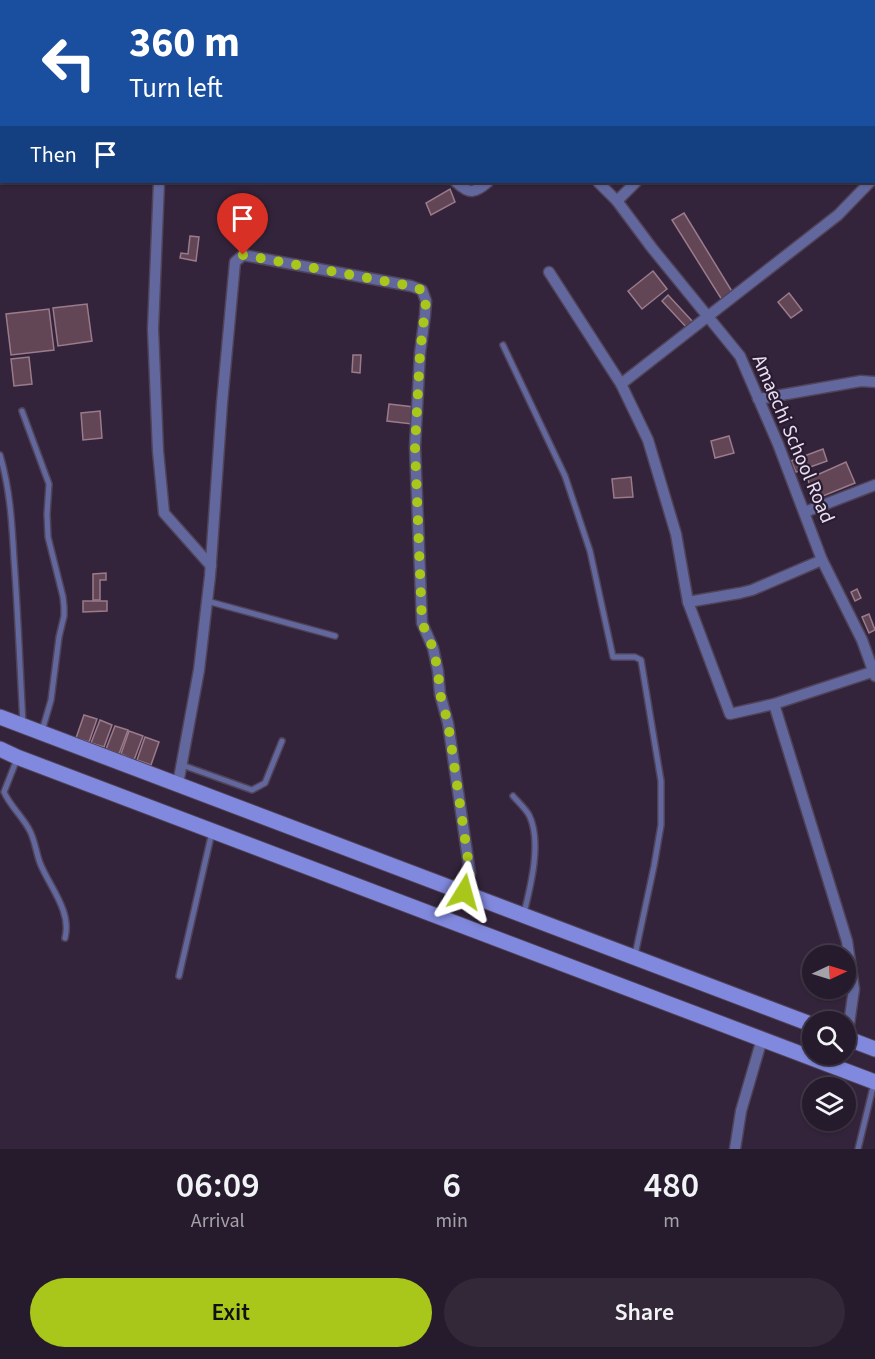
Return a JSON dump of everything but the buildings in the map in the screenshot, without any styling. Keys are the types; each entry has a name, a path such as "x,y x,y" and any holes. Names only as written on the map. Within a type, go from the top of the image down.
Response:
{"main road":[{"path":"0,717 802,1021"},
{"path":"0,749 875,1081"},
{"path":"856,1042 875,1049"}],"street":[{"path":"159,183 153,329 158,451 164,513 211,566"},
{"path":"457,183 471,192 477,191 487,183"},
{"name":"Amaechi School Road","path":"599,183 617,201 740,356 805,512 822,560 862,640 874,673"},
{"path":"617,201 635,183"},
{"path":"621,384 838,215 869,183"},
{"path":"178,784 200,670 211,566 222,403 235,262 243,255 411,286 422,290 426,301 420,353 415,447 422,623 433,648 440,694 448,723 470,873 464,892"},
{"path":"549,272 621,384 648,440 676,534 688,602 730,714 774,704 874,673"},
{"path":"758,399 861,381 875,382"},
{"path":"805,512 875,485"},
{"path":"688,602 752,590 822,560"},
{"path":"774,704 847,941 854,989 851,1011"},
{"path":"735,1149 741,1111 762,1039"}],"lane":[{"path":"503,345 565,476 590,551 613,657 635,657 641,660 661,781 661,825 634,957"},
{"path":"22,411 47,477 48,537 64,608 51,700 42,733"},
{"path":"0,454 10,501 23,726"},
{"path":"207,602 335,636"},
{"path":"182,765 252,790 265,783 282,741"},
{"path":"17,757 5,785 5,796 32,833 39,860 64,915 67,931 65,938"},
{"path":"513,796 528,814 534,833 532,878 524,915"},
{"path":"179,976 212,831"},
{"path":"858,1149 875,1081"}],"route":[{"path":"243,255 411,286 422,290 426,301 420,353 415,447 422,623 433,648 440,694 448,723 470,873 464,892"}]}
